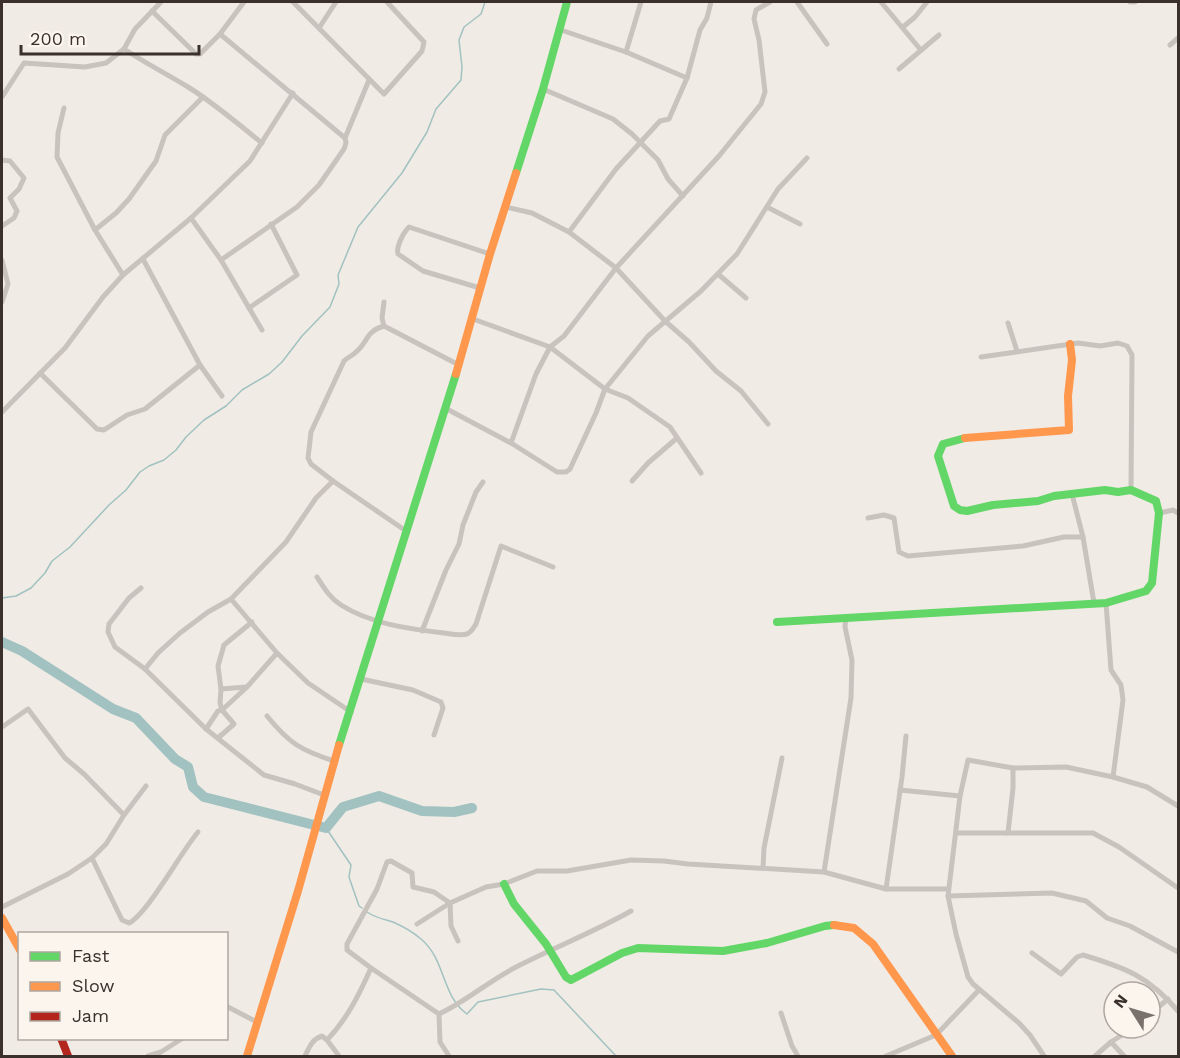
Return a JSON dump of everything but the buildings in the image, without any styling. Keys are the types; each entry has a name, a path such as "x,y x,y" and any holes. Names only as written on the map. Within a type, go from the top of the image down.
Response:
{"street":[{"path":"2,97 24,63 85,67 106,63 124,49 135,29 161,2"},
{"path":"152,11 196,54 200,54 220,34 244,2"},
{"path":"293,2 382,93 388,93 422,51 424,42 387,2"},
{"path":"319,28 336,2"},
{"path":"247,1056 298,891 334,761 459,365 490,254 543,89 567,2"},
{"path":"626,52 641,2"},
{"path":"569,232 640,141 660,121 669,119 687,78 700,30 707,18 711,2"},
{"path":"511,443 532,383 550,347 564,336 616,268 719,156 764,98 759,40 754,19 756,10 770,2"},
{"path":"797,2 827,44"},
{"path":"881,2 921,49"},
{"path":"903,27 927,2"},
{"path":"1130,2 1135,2"},
{"path":"558,29 626,52 687,78"},
{"path":"220,34 345,138"},
{"path":"899,69 939,35"},
{"path":"1170,45 1179,38"},
{"path":"124,49 202,97 262,143"},
{"path":"221,260 297,207 319,185 344,149 345,138 369,80"},
{"path":"543,89 613,119 640,141 658,160 668,179 682,196"},
{"path":"2,412 64,348 123,275 191,218 234,177 262,143 293,93"},
{"path":"95,230 129,199 156,161 165,135 202,97"},
{"path":"64,108 58,133 57,157 95,230 123,275"},
{"path":"445,408 511,443 557,472 570,470 605,389 648,336 701,291 737,254 778,189 807,158"},
{"path":"2,160 10,160 24,178 19,189 10,198 17,211 15,218 2,226"},
{"path":"506,207 532,213 569,232 616,268 665,321 716,371 741,391 768,424"},
{"path":"767,207 800,224"},
{"path":"191,218 221,260 262,330"},
{"path":"249,308 297,275 271,224"},
{"path":"480,288 423,272 398,254 397,250 405,230 409,227 490,254"},
{"path":"143,259 200,365 222,396"},
{"path":"2,260 8,284 2,302"},
{"path":"718,274 746,298"},
{"path":"384,302 382,318 384,326"},
{"path":"473,319 550,347 605,389 628,398 670,427 701,472"},
{"path":"1008,323 1017,351"},
{"path":"406,531 311,464 308,450 311,432 344,361 356,353 366,337 376,328 384,326 459,365"},
{"path":"981,357 1078,343 1100,346 1118,343 1126,346 1132,355 1131,490"},
{"path":"777,622 1106,603 1150,588 1159,513 1156,501 1131,490 1118,492 1105,490 1054,496 1038,501 993,505 967,511 954,506 938,456 943,444 958,438 1069,430 1068,396 1072,360 1070,344"},
{"path":"40,374 97,429 104,430 127,415 145,409 200,365"},
{"path":"632,481 648,463 677,438"},
{"path":"145,669 158,653 180,633 207,612 231,599 286,542 316,498 333,481"},
{"path":"422,631 459,544 463,525 476,492 483,482"},
{"path":"1072,495 1083,537 1094,603"},
{"path":"1159,513 1173,510 1179,513"},
{"path":"868,518 884,515 894,518 899,552 908,556 1012,547 1064,537 1083,537"},
{"path":"317,577 335,601 343,607 379,622 422,631 464,635 472,631 476,624 501,546 553,567"},
{"path":"141,588 129,598 107,628 116,647 145,669 206,729 264,775 324,795"},
{"path":"231,599 277,653 308,683 351,712"},
{"path":"1106,603 1111,670 1121,685 1123,700 1113,777"},
{"path":"824,872 851,698 852,660 845,627 846,618"},
{"path":"218,738 233,725 222,710 220,703 218,666 224,645 252,622"},
{"path":"206,729 218,711 247,687 277,653"},
{"path":"361,679 413,690 441,702 443,708 434,735"},
{"path":"221,689 247,687"},
{"path":"2,727 28,709 65,758 124,815"},
{"path":"267,716 285,737 299,748 334,761"},
{"path":"886,890 906,735"},
{"path":"763,868 764,848 782,758"},
{"path":"1044,1056 1030,1035 979,990 968,976 956,934 948,889 960,796 968,760 1013,768 1066,767 1113,777 1147,787 1179,806"},
{"path":"1008,833 1013,768"},
{"path":"2,907 68,874 92,858 106,844 146,786"},
{"path":"900,790 960,796"},
{"path":"92,858 122,920 129,923 135,920 145,907 198,832"},
{"path":"956,833 1093,833 1119,847 1179,888"},
{"path":"417,924 450,903 486,887 504,884 537,871 567,871 631,860 824,872 886,890 948,889"},
{"path":"439,1014 347,950 347,944 377,889 387,862 391,861 410,871 413,887 434,892 450,903"},
{"path":"504,884 509,898 518,911 551,951 566,977 571,980 582,977 640,948 709,952 757,946 825,926 846,925 863,934 873,944 952,1056"},
{"path":"948,896 1052,892 1067,895 1086,901 1107,918 1130,926 1179,952"},
{"path":"450,903 452,926 458,941"},
{"path":"439,1014 518,966 631,911"},
{"path":"2,918 18,946"},
{"path":"1032,953 1061,974 1080,956 1111,963 1140,975 1179,1011"},
{"path":"327,1040 339,1027 357,999 371,968"},
{"path":"886,1056 936,1035 979,990"},
{"path":"1162,1004 1168,999"},
{"path":"228,1007 257,1022"},
{"path":"781,1013 792,1046 798,1056"},
{"path":"439,1014 440,1042 449,1056"},
{"path":"305,1056 316,1038 322,1036 339,1056"},
{"path":"62,1040 68,1056"},
{"path":"148,1056 160,1052 180,1040"},
{"path":"1095,1056 1114,1040"},
{"path":"1111,1042 1124,1056"}],"waterway":[{"path":"2,598 16,596 31,588 45,573 52,561 70,547 126,490 140,472 164,460 204,420 226,406 242,390 269,374 330,307 339,284 338,275 358,227 402,173 427,132 436,109 461,80 459,40 464,27 481,14 485,2"},
{"path":"2,642 22,651 113,709 136,718 175,759 188,767 193,787 204,797 326,828 343,807 379,796 422,811 454,812 472,808"},
{"path":"326,828 351,865 349,877 359,906 362,908"},
{"path":"367,912 411,932 429,947 452,997 467,1014 478,1002 541,989 554,990 616,1056"}],"traffic: fast":[{"path":"516,173 543,89 567,2"},
{"path":"339,745 456,374"},
{"path":"777,622 1106,603 1146,591 1152,583 1159,513 1156,501 1131,490 1118,492 1105,490 1054,496 1038,501 993,505 967,511 960,510 954,506 938,456 943,444 965,438"},
{"path":"504,884 514,904 546,944 566,977 571,980 622,953 638,948 723,951 767,943 834,925"}],"traffic: slow":[{"path":"456,374 516,173"},
{"path":"965,438 1069,430 1068,396 1072,360 1070,344"},
{"path":"247,1056 298,891 339,745"},
{"path":"2,918 18,946"},
{"path":"834,925 854,928 873,944 952,1056"}],"traffic: jam":[{"path":"62,1040 68,1056"}]}
